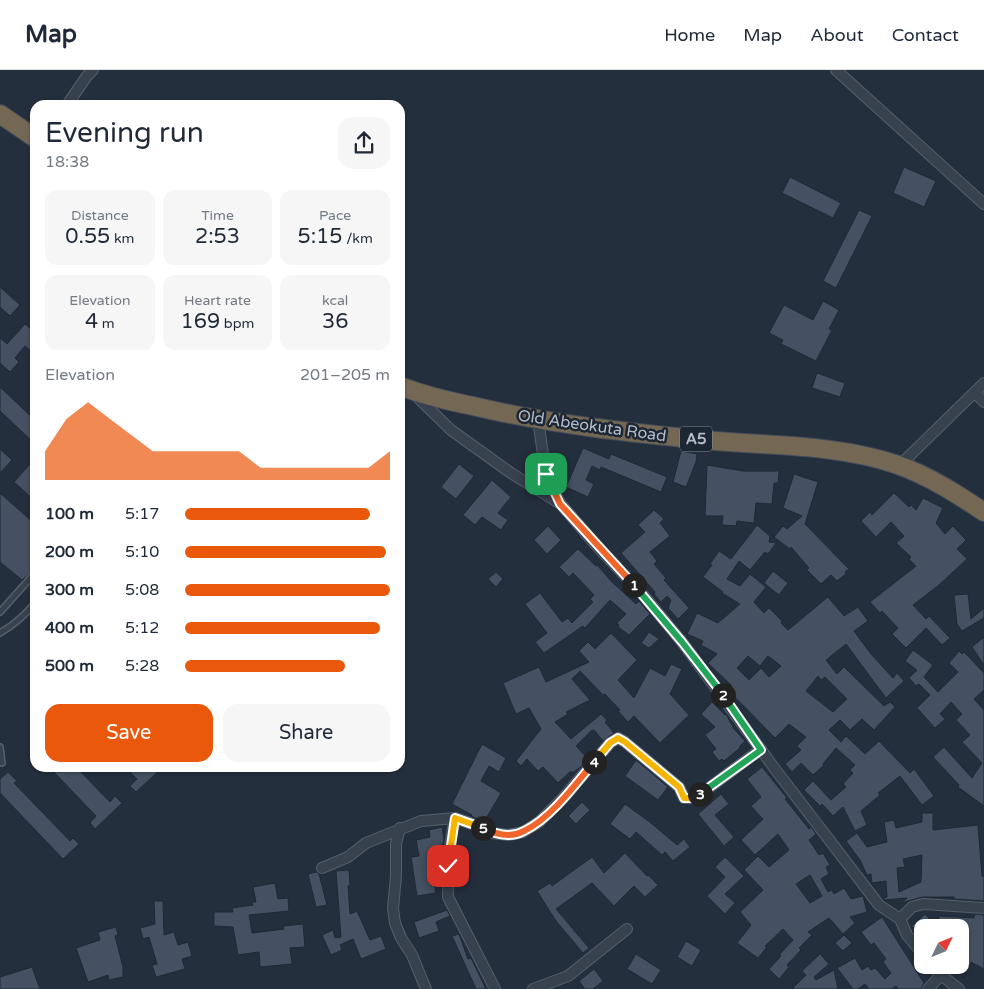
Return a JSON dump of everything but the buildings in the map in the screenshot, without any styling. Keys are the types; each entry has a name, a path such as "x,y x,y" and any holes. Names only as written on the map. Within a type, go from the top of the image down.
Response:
{"highway":[{"path":"0,114 30,135"},
{"name":"Old Abeokuta Road","path":"405,387 491,411 538,420 658,436 818,449 849,454 899,466 954,492 984,512"}],"street":[{"path":"70,100 93,70"},
{"path":"836,70 984,204"},
{"path":"899,466 984,383"},
{"path":"405,388 451,430 511,473 560,504"},
{"path":"975,393 984,402"},
{"path":"538,420 546,474 560,504 677,635 761,750 879,905 900,919 907,935 914,943"},
{"path":"322,868 348,856 366,843 400,828 421,822 455,818 492,833 508,835 523,832 539,822 564,797 610,743 618,738 679,787 684,798 693,798 702,793 761,750"},
{"path":"455,818 449,851 448,897 495,989"},
{"path":"400,828 396,844 394,923 412,955 426,989"},
{"path":"900,919 912,907 923,904 984,908"},
{"path":"533,989 568,976 627,929"},
{"path":"928,989 941,975 959,989"}],"lane":[{"path":"0,612 30,579"},
{"path":"0,633 22,617 30,608"},
{"path":"0,747 2,763"}],"route":[{"path":"448,866 455,818 492,833 508,835 523,832 539,822 564,797 610,743 618,738 679,787 684,798 693,798 702,793 761,750 682,642 644,596 560,504 546,474"}]}
